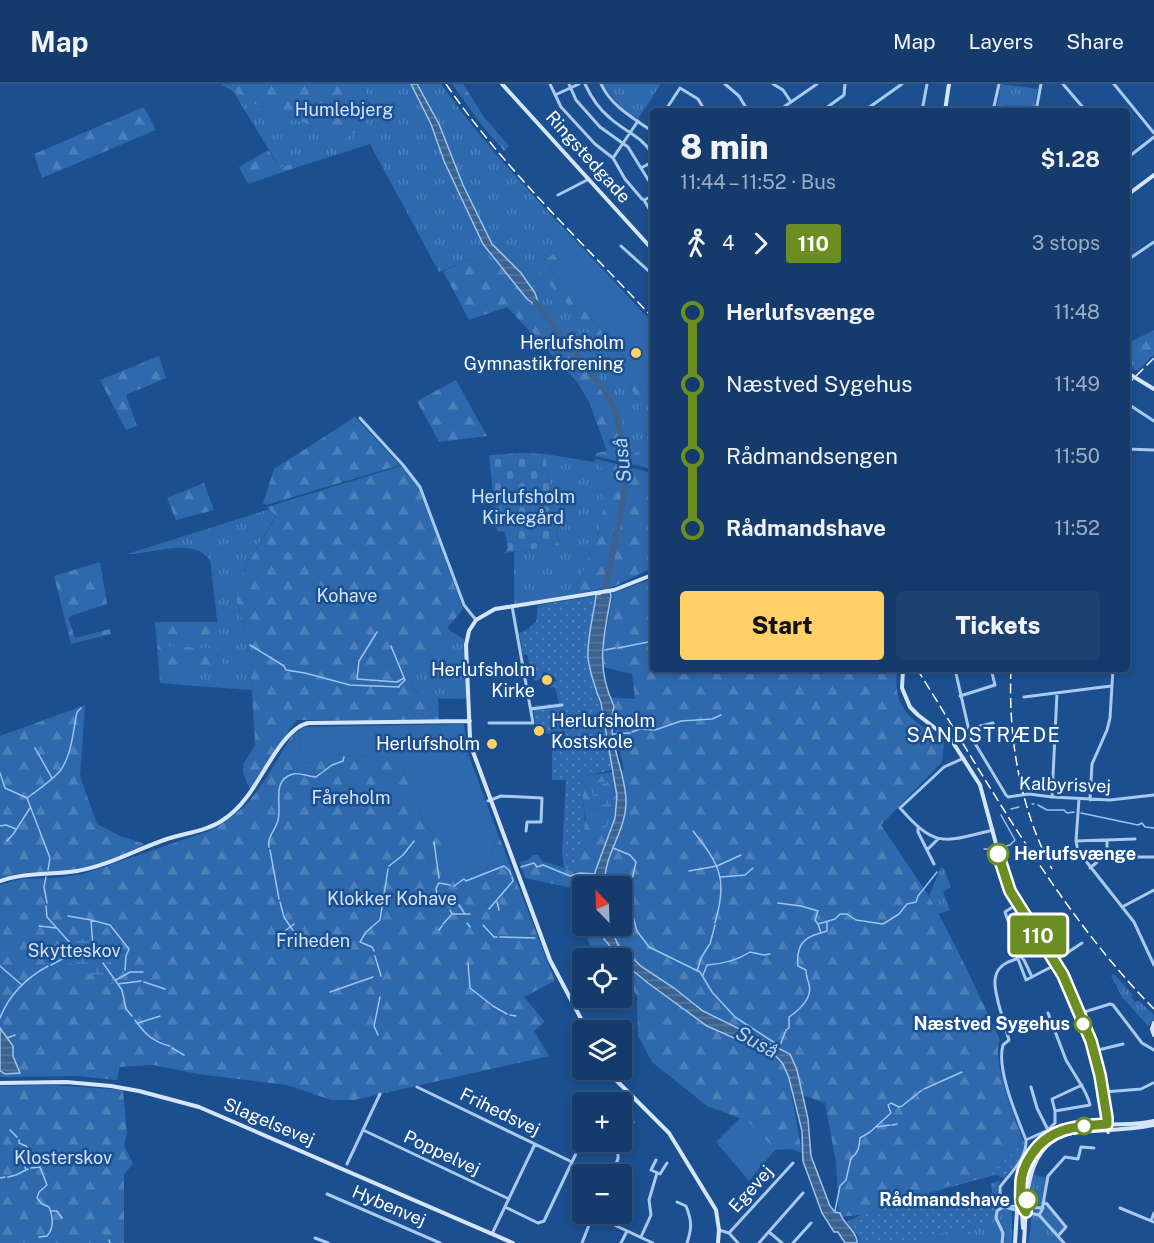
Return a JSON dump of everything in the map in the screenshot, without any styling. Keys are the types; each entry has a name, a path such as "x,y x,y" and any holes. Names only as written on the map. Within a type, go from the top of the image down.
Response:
{"street":[{"name":"Ringstedgade","path":"502,84 650,247"},
{"path":"550,84 561,107 595,144 614,158 625,178 650,211"},
{"path":"555,95 569,86 579,84"},
{"path":"585,84 592,99 608,117 646,143 650,150"},
{"path":"601,84 604,91 620,109 650,130"},
{"path":"725,84 739,96 746,108"},
{"path":"774,84 783,90 791,102"},
{"path":"784,108 817,84"},
{"path":"826,108 844,95 845,84"},
{"path":"871,108 902,84"},
{"path":"923,108 927,84"},
{"path":"945,108 949,84"},
{"path":"994,108 999,84"},
{"path":"1037,108 1041,84"},
{"path":"1063,84 1083,108"},
{"path":"1114,84 1154,135 1130,156"},
{"path":"569,86 576,100 600,127 628,147 650,183"},
{"path":"666,108 680,88 698,99 703,108"},
{"path":"614,158 638,121"},
{"path":"641,168 650,163"},
{"path":"1130,193 1154,175"},
{"path":"558,195 589,179"},
{"path":"645,202 650,199"},
{"path":"1130,258 1154,242"},
{"path":"621,246 650,272"},
{"path":"1130,374 1154,389"},
{"path":"1130,405 1154,421"},
{"path":"360,418 416,480 464,605 476,620"},
{"path":"1130,449 1154,450"},
{"path":"582,1020 555,971 472,749 466,645 469,631 476,620 487,612 614,590 650,575"},
{"path":"489,723 533,723 512,606"},
{"path":"903,672 902,688 910,707 918,716 952,741 982,790 1004,877 1017,904 1056,962 1074,995 1094,1051 1104,1092 1108,1131"},
{"name":"Kalbyrisvej","path":"956,672 972,741 1008,797 1029,794 1052,798 1126,800 1154,795"},
{"path":"960,696 995,685 993,672"},
{"path":"1090,800 1092,764 1107,730 1113,672"},
{"path":"1024,697 1112,686"},
{"path":"1052,798 1057,693"},
{"path":"531,709 562,705"},
{"path":"0,881 21,875 95,867 150,845 216,824 231,814 247,798 288,735 300,725 309,723 470,722"},
{"path":"968,729 993,723"},
{"path":"934,864 918,828 900,808 944,767 963,758"},
{"path":"490,800 501,796 542,798 542,822 527,822 526,831"},
{"path":"1079,799 1076,841 1078,851 1138,929 1154,965"},
{"path":"918,828 938,838 955,839 993,831"},
{"path":"927,850 938,838"},
{"path":"1076,841 1135,839"},
{"path":"1107,840 1107,857"},
{"path":"1090,868 1100,859 1107,857 1154,857"},
{"path":"1122,907 1154,890"},
{"path":"1017,904 1005,912 1026,980 1047,969 1082,943"},
{"path":"1019,957 1024,960 1032,977"},
{"path":"1004,1207 999,1190 1026,1152 1026,1140 1008,1093 1001,1057 1003,1045 1009,1040 994,984 996,973 1005,964 1019,957"},
{"path":"1063,975 1091,1041"},
{"path":"1081,1013 1113,1005 1142,1043 1154,1050"},
{"path":"1048,1013 1066,1059 1088,1095 1090,1105 1055,1111"},
{"path":"1154,1023 1152,1029 1154,1035"},
{"path":"1094,1051 1123,1044"},
{"path":"615,1080 669,1132 716,1210 720,1230 718,1243"},
{"name":"Slagelsevej","path":"0,1083 66,1082 111,1086 199,1107 513,1243"},
{"path":"1104,1092 1141,1089 1153,1083"},
{"path":"1026,1140 1048,1130 1055,1121 1052,1100 1082,1085"},
{"name":"Frihedsvej","path":"417,1087 572,1162"},
{"path":"1031,1088 1037,1108 1048,1130"},
{"path":"347,1164 380,1095"},
{"path":"1024,1243 1021,1177 1035,1149 1053,1134 1074,1127 1154,1123"},
{"path":"1015,1243 1030,1173 1036,1160 1050,1144 1073,1133 1108,1131 1154,1123"},
{"name":"Poppelvej","path":"363,1130 509,1199"},
{"path":"492,1234 535,1144"},
{"path":"1039,1215 1043,1206 1048,1176 1065,1158 1078,1160 1081,1147 1094,1148"},
{"path":"505,1207 538,1223 544,1221 577,1152"},
{"path":"656,1160 651,1170 660,1174 667,1163"},
{"name":"Egevej","path":"729,1233 793,1163"},
{"path":"641,1237 651,1215 649,1200 657,1173"},
{"path":"759,1243 803,1193"},
{"name":"Hybenvej","path":"327,1194 440,1243"},
{"path":"677,1202 686,1206 691,1220 692,1229 687,1243"},
{"path":"1022,1209 1047,1204 1066,1227 1059,1236"},
{"path":"1002,1243 1003,1233 996,1215 998,1210 1004,1207 1022,1209 1039,1215 1064,1243"},
{"path":"1120,1208 1152,1221 1154,1213"},
{"path":"793,1243 811,1223"},
{"path":"582,1243 589,1224"},
{"path":"613,1224 653,1243"},
{"path":"720,1230 729,1233 738,1243"},
{"path":"621,1243 627,1231"},
{"path":"769,1232 782,1243"},
{"path":"315,1238 327,1243"}],"green space":[{"name":"Humlebjerg","path":"220,84 362,84 368,102 369,116 362,128 345,138 259,106"},
{"path":"362,84 411,84 470,218 490,253 503,269 470,259 439,272 370,144 301,166 299,161 280,168 233,91 259,106 345,138 371,109"},
{"path":"417,84 441,84 490,147 579,244 573,249 554,253 541,263 600,338 627,379 645,422 647,450 625,457 616,414 609,397 540,308 535,293 521,273 492,244 463,185 439,124"},
{"path":"452,84 463,84 484,117 509,146 504,151 484,128"},
{"path":"602,84 661,84 638,119 622,109"},
{"path":"1001,84 1038,89 1034,108 997,107"},
{"path":"144,107 156,130 42,178 34,154"},
{"path":"268,150 280,168 299,161 301,166 248,184 239,167"},
{"name":"Herlufsholm Gymnastikforening","path":"579,244 650,320 650,395 646,384 549,267"},
{"path":"573,249 549,267 646,384 650,395 650,469 595,456 596,453 607,451 589,402 577,382 507,307 469,320 443,271 470,259 503,269 527,299 540,308 609,397 616,414 625,457 647,449 646,425 637,400 615,360 586,324 539,273 541,263 554,253"},
{"path":"1154,330 1154,355 1137,371 1130,366 1130,342"},
{"path":"159,356 166,378 126,395 137,426 126,430 100,380"},
{"path":"456,380 487,436 439,442 417,401"},
{"path":"355,417 400,465 266,505 263,503 274,469"},
{"path":"545,454 594,462 606,471 606,492 599,532 574,594 514,604 514,552 559,544"},
{"name":"Herlufsholm Kirkegård","path":"545,454 559,545 504,553 508,548 505,532 497,531 489,455"},
{"path":"596,459 650,472 650,569 613,587 574,594 599,532 606,492 606,471 594,462"},
{"name":"Kohave","path":"401,466 411,474 418,486 463,609 447,628 452,632 410,680 416,692 438,698 439,721 297,720 250,790 243,773 243,765 255,745 249,642 233,589 276,516 267,507"},
{"path":"204,483 214,510 176,520 167,498"},
{"path":"270,509 276,515 233,589 249,642 252,690 181,685 180,666 220,650 157,645 156,633 219,637 210,560 193,549 182,548 127,554"},
{"path":"100,562 107,604 68,617 75,638 110,629 111,634 71,644 54,576"},
{"name":"Rådmandshave","path":"650,580 650,672 898,672 896,683 901,705 915,720 944,742 942,762 881,825 929,896 1000,1040 998,1049 1001,1074 1022,1138 1017,1149 994,1171 861,1215 839,1217 836,1162 825,1103 791,1091 802,1153 791,1149 775,1150 747,1121 707,1106 652,1062 638,1036 637,996 632,988 632,948 590,948 587,936 632,936 632,876 572,876 572,888 525,878 520,862 528,860 533,855 538,855 542,861 571,870 586,819 579,777 624,770 608,697 635,699 632,674 603,667 604,643 613,593"},
{"path":"595,596 588,656 597,690 612,770 579,777 585,825 582,847 571,871 564,868 562,852 566,780 552,780 552,749 564,749 565,732 537,733 533,706 559,703 555,687 551,688 550,683 556,681 554,675 548,677 546,672 542,673 544,678 534,681 527,655 523,655 519,633 536,622 538,605"},
{"path":"155,622 217,622 219,638 156,633"},
{"path":"452,632 464,639 467,699 441,699 424,696 418,693 410,680"},
{"path":"157,645 220,649 222,669 181,666 181,685 160,683"},
{"path":"85,705 80,776 97,824 144,845 87,867 0,878 0,736"},
{"path":"464,724 467,751 498,834 487,870 466,877 443,874 442,842 424,825 403,768 386,758 330,754 309,763 300,761 299,731 304,727"},
{"name":"Friheden","path":"299,731 300,761 309,763 330,754 386,758 403,768 424,825 442,842 487,870 498,834 555,981 524,997 545,1022 534,1031 549,1056 354,1100 331,1100 287,1085 198,1074 153,1065 119,1067 117,1080 75,1076 0,1077 0,885 21,879 83,874 209,831 237,812 258,790 293,734"},
{"path":"609,781 611,816 604,834 600,830 591,787 599,782"},
{"path":"941,867 951,887 943,892 950,910 938,914 929,896"},
{"name":"Skytteskov","path":"99,939 120,982 111,984 104,975 88,974 81,965 70,964 60,951 63,940"},
{"path":"1114,974 1133,995 1131,997 1135,1002 1138,1000 1154,1015 1154,1020 1148,1026 1122,997 1111,976"},
{"path":"989,1028 997,1044 974,1055 966,1039"},
{"name":"Klosterskov","path":"53,1085 123,1090 127,1133 124,1145 133,1164 124,1174 124,1243 0,1243 0,1086"},
{"path":"740,1118 747,1121 775,1150 749,1181 716,1142"},
{"path":"1023,1138 1022,1155 1004,1178 995,1175 929,1193 933,1209 992,1193 991,1183 1000,1181 997,1189 1000,1205 996,1208 994,1215 1001,1234 996,1235 991,1220 971,1226 972,1234 960,1238 957,1230 925,1237 926,1243 858,1243 859,1237 846,1222 861,1215 994,1171 1017,1149"},
{"path":"1032,1174 1046,1178 1044,1198 1067,1226 1058,1235 1065,1243 1028,1243 1031,1226"},
{"path":"1004,1204 1012,1204 1012,1243 925,1243 923,1238 937,1234 935,1228"}],"water":[{"path":"411,84 417,84 439,124 463,185 492,244 521,273 535,293 540,308 527,299 483,244 444,161 431,124"},
{"path":"610,592 611,596 604,638 603,665 608,692 614,706 612,730 626,802 622,824 605,876 596,876 595,872 615,818 617,796 601,703 588,657 596,595"},
{"path":"603,936 614,936 621,948 612,948"},
{"path":"632,958 703,1011 790,1054 797,1070 808,1119 811,1156 830,1206 835,1212 840,1213 855,1235 857,1243 845,1243 838,1232 834,1232 822,1213 803,1161 802,1131 789,1078 783,1064 777,1057 707,1026 632,970"},
{"path":"0,1028 13,1046 13,1056 20,1073 5,1074 0,1071"}],"waterway":[{"name":"Suså","path":"536,303 605,391 616,414 625,457 625,490 604,596"},
{"path":"377,632 359,661 357,679 397,682 404,678"},
{"path":"618,648 648,642"},
{"path":"250,645 284,666 286,670 350,685 399,687"},
{"path":"391,646 405,680 398,687"},
{"path":"605,650 615,648"},
{"path":"48,870 50,858 27,798 53,778 64,765 72,743 77,712 81,708"},
{"path":"632,732 640,729 655,730 681,721 712,719 721,715"},
{"path":"613,734 630,733"},
{"path":"35,748 52,778"},
{"path":"269,847 269,840 278,820 282,781 295,774 316,777 332,765 343,761 344,757"},
{"path":"0,773 5,788 27,798"},
{"path":"1038,805 1047,810 1074,812"},
{"path":"1011,809 1019,807"},
{"path":"7,841 30,808"},
{"path":"1081,813 1138,825 1142,823 1145,827 1154,828"},
{"path":"1001,815 1015,840 1010,845 1002,847"},
{"path":"0,826 6,825 16,829"},
{"path":"693,831 710,854 719,873 721,895 715,923"},
{"path":"389,866 403,855 414,841"},
{"path":"434,842 439,878"},
{"path":"613,848 630,855 636,862 630,888 630,906 637,931 649,947 700,972 712,992 735,1017 775,1043 775,1049"},
{"path":"984,849 991,849"},
{"path":"270,850 279,899"},
{"path":"689,871 717,866 741,855"},
{"path":"521,867 534,863 537,867 543,865 570,876 580,873 595,874"},
{"path":"454,886 464,879 466,881 504,866 511,875"},
{"path":"721,877 745,875 753,868"},
{"path":"374,951 372,947 360,942 366,932 380,920 388,869"},
{"path":"776,1050 789,1028 789,1017 800,1008 809,995 806,970 798,966 798,954 805,940 821,933 818,924 835,919 840,914 847,914 856,920 883,924 899,914 907,904 916,902 918,896 937,872"},
{"path":"46,877 44,887 47,903"},
{"path":"489,909 513,881 512,877"},
{"path":"450,885 439,883 436,888 437,896 450,907"},
{"path":"280,902 284,917 292,929"},
{"path":"497,902 499,910"},
{"path":"778,903 818,911 815,920 818,924"},
{"path":"459,905 465,914"},
{"path":"46,906 47,917 71,944"},
{"path":"450,910 452,914 470,914"},
{"path":"443,924 452,914"},
{"path":"68,916 91,920 93,948"},
{"path":"91,920 110,925 129,949 125,970"},
{"path":"821,933 827,931 827,922"},
{"path":"467,923 470,927"},
{"path":"285,931 294,924"},
{"path":"483,925 494,937 497,937"},
{"path":"710,944 715,925"},
{"path":"39,926 56,928"},
{"path":"439,930 442,926"},
{"path":"293,930 295,934"},
{"path":"500,937 535,938"},
{"path":"697,971 701,958 709,945"},
{"path":"703,975 707,965 730,961 750,952 770,954"},
{"path":"51,965 68,956"},
{"path":"375,956 381,976"},
{"path":"103,963 122,990 126,1009 132,1016"},
{"path":"468,963 470,988 507,1014"},
{"path":"0,966 22,985"},
{"path":"0,1018 8,1002 19,988 48,966"},
{"path":"116,980 130,972 143,972"},
{"path":"330,992 373,977"},
{"path":"118,984 141,981"},
{"path":"144,982 165,989"},
{"path":"378,1035 374,1026 380,997"},
{"path":"510,1015 516,1016"},
{"path":"138,1023 160,1016"},
{"path":"135,1020 150,1037 170,1046"},
{"path":"7,1038 15,1035"},
{"path":"172,1048 184,1055"},
{"path":"924,1089 962,1072"},
{"path":"835,1211 840,1186 846,1180 851,1158 857,1152 860,1138 891,1113 888,1105 891,1103 902,1106 922,1090"},
{"path":"892,1125 897,1124"},
{"path":"876,1127 890,1125"},
{"path":"10,1130 17,1137"},
{"path":"19,1140 19,1143 26,1146 30,1152 24,1164 26,1170"},
{"path":"31,1168 40,1167 47,1185 39,1192 37,1198 49,1207 52,1218 52,1226 47,1236 39,1237"},
{"path":"8,1177 28,1169"},
{"path":"0,1178 5,1177"},
{"path":"52,1211 57,1211 62,1218"}],"railway":[{"path":"446,84 469,116 519,176 650,315"},
{"path":"1130,382 1154,358"},
{"path":"919,672 1056,889 1119,971 1154,1009"},
{"path":"1011,672 1012,721 1018,772 1032,822 1052,869"}],"bus line":[{"name":"110","path":"998,854 1010,891 1063,975 1091,1041 1104,1092 1107,1118 1107,1124 1064,1129 1044,1140 1035,1149 1021,1177 1021,1203 1026,1212 1027,1200"}],"place":[{"name":"Herlufsholm Gymnastikforening","path":"636,353"},
{"name":"Herlufsholm Kirke","path":"547,680"},
{"name":"Herlufsholm Kostskole","path":"539,731"},
{"name":"Herlufsholm","path":"492,744"},
{"name":"Herlufsvænge","path":"998,854"},
{"name":"Næstved Sygehus","path":"1083,1024"},
{"name":"Rådmandshave","path":"1027,1200"}],"district":[{"name":"SANDSTRÆDE","path":"984,735"}],"park label":[{"name":"Fåreholm","path":"351,798"},
{"name":"Klokker Kohave","path":"392,899"}]}
